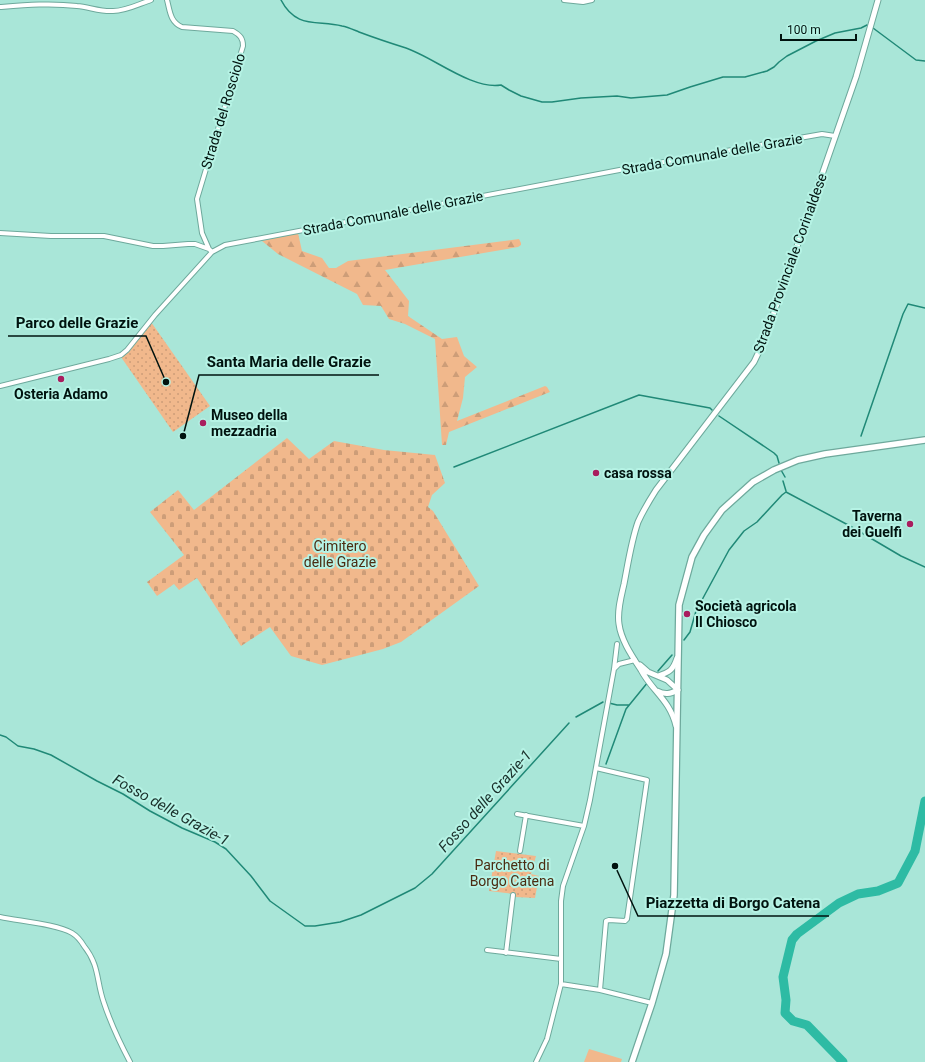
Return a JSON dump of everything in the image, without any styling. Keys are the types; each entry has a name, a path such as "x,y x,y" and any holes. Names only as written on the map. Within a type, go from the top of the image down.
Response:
{"main road":[{"path":"678,690 679,605 692,557 712,523 735,497 753,482 774,470 798,460 825,454 925,440"},
{"name":"Strada Provinciale Corinaldese","path":"632,1062 652,1003 666,954 674,895 678,690"}],"street":[{"path":"0,7 43,4 78,6 105,11 114,11 125,9 151,0"},
{"name":"Strada del Rosciolo","path":"167,0 173,21 176,25 182,27 233,31 240,34 243,40 243,46 197,199 200,229 210,250"},
{"path":"564,0 582,2 592,0"},
{"name":"Strada Provinciale Corinaldese","path":"677,732 673,715 641,672 622,634 619,618 620,603 628,562 638,523 656,490 754,362 764,341 862,58 878,0"},
{"name":"Strada Comunale delle Grazie","path":"0,386 121,355 127,350 210,250 630,168 822,134 835,136"},
{"path":"0,233 51,236 104,236 153,246 194,244 210,250"},
{"path":"536,1062 547,1040 561,984 562,893 584,826 590,800 614,669 616,644"},
{"path":"658,676 666,674 674,667 679,654"},
{"path":"614,669 619,664 635,660"},
{"name":"Strada Provinciale Corinaldese","path":"635,660 642,668 667,680 678,690"},
{"path":"656,691 663,694 671,694 678,690"},
{"path":"596,768 647,780 627,919 624,921 606,921 600,990"},
{"path":"517,814 584,826"},
{"path":"520,852 526,815"},
{"path":"506,953 513,895"},
{"path":"0,917 59,928 72,933 80,940 91,955 97,970 103,1001 114,1032 130,1062"},
{"path":"487,950 562,959"},
{"path":"561,984 600,990 652,1003"}],"green space":[{"path":"298,233 302,251 322,258 329,268 336,268 348,261 519,239 521,245 518,247 385,270 409,301 408,316 442,339 457,337 464,356 477,367 465,377 463,398 457,421 545,386 550,392 449,432 446,445 442,445 435,339 405,324 389,319 381,306 363,305 357,294 278,254 262,241"},
{"path":"151,322 210,406 173,432 121,357"},
{"name":"Cimitero delle Grazie","path":"287,438 309,459 334,441 384,450 435,455 445,483 432,495 428,507 433,511 479,586 401,642 383,649 322,665 291,656 270,627 241,646 197,578 179,590 174,584 157,596 147,582 184,555 150,512 178,490 194,510"},
{"name":"Parchetto di Borgo Catena","path":"496,851 536,856 531,874 539,876 535,898 515,897 515,894 489,891"},
{"path":"589,1049 622,1059 621,1062 584,1062"}],"waterway":[{"path":"281,0 287,9 300,19 308,22 344,26 417,52 453,72 478,83 501,85 521,96 542,102 581,98 617,96 631,98 667,95 723,77 745,77 767,71 787,56 816,41 835,33 861,28 867,25"},
{"path":"873,28 916,60 925,61"},
{"path":"861,436 903,314 908,304 925,308"},
{"path":"454,467 639,395 710,408 712,410"},
{"path":"719,416 774,453 777,456 779,463"},
{"path":"781,470 785,477"},
{"path":"783,481 786,491"},
{"name":"Fosso delle Grazie-1","path":"786,492 850,526 901,556 925,567"},
{"name":"Fosso delle Grazie-1","path":"684,640 690,632 696,611 729,550 744,531 757,522 786,492"},
{"name":"Fosso delle Grazie-1","path":"658,671 672,655"},
{"path":"606,764 626,709 648,682"},
{"name":"Fosso delle Grazie-1","path":"576,717 603,702"},
{"name":"Fosso delle Grazie-1","path":"609,703 629,705"},
{"name":"Fosso delle Grazie-1","path":"0,735 6,737 18,746 34,749 51,755 182,828 215,842 226,849 251,876 270,901 305,926 315,926 340,922 361,915 415,888 432,874 569,723"},
{"path":"843,1062 807,1025 793,1021 785,1013 786,1000 783,977 792,940 797,934 839,903 858,894 878,891 898,883 915,851 925,801"}],"place":[{"name":"Osteria Adamo","path":"61,379"},
{"name":"Parco delle Grazie","path":"166,382"},
{"name":"Museo della mezzadria","path":"203,423"},
{"name":"Santa Maria delle Grazie","path":"183,436"},
{"name":"casa rossa","path":"596,473"},
{"name":"Taverna dei Guelfi","path":"910,524"},
{"name":"Società agricola Il Chiosco","path":"687,614"},
{"name":"Piazzetta di Borgo Catena","path":"615,866"}]}
